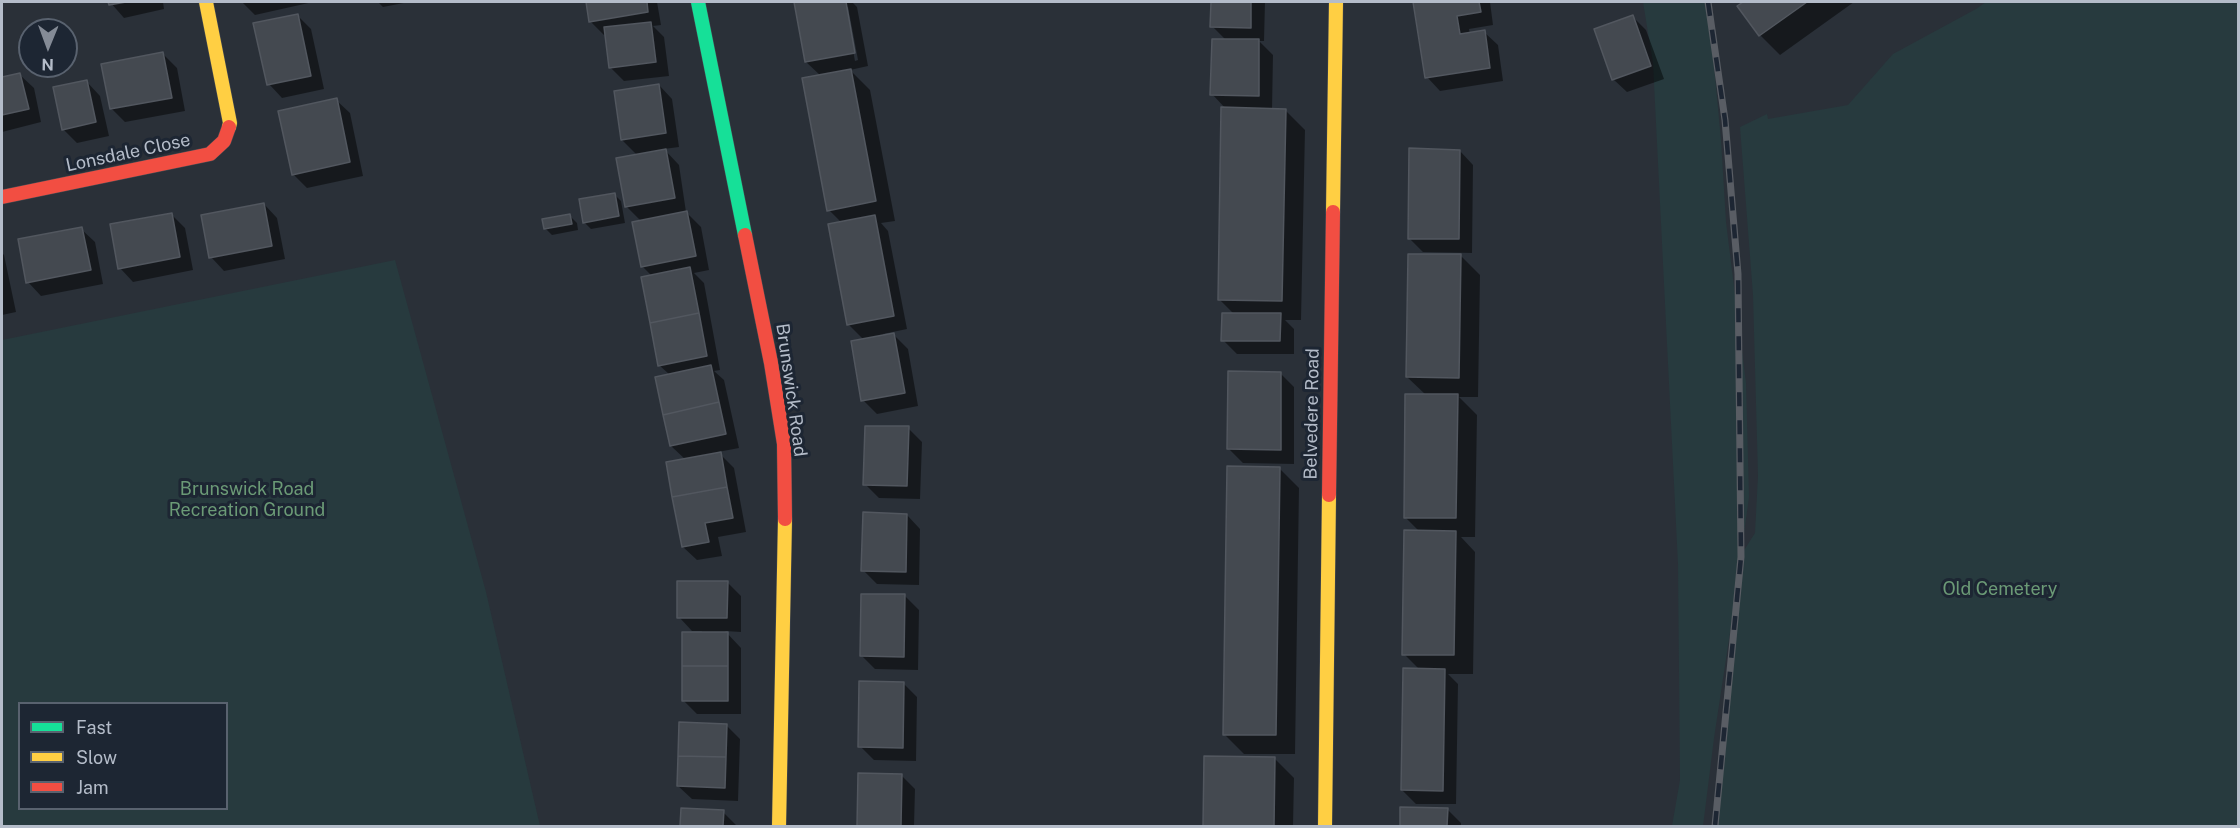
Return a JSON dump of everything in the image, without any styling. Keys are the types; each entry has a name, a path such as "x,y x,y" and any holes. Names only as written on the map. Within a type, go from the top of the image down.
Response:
{"street":[{"name":"Lonsdale Close","path":"2,197 210,154 224,141 230,123 206,2"},
{"name":"Brunswick Road","path":"698,2 769,351 784,444 785,545 779,826"},
{"name":"Belvedere Road","path":"1325,826 1336,2"}],"green space":[{"name":"Old Cemetery","path":"1643,2 1708,2 1726,222 1746,383 1749,497 1741,555 1755,533 1758,476 1753,295 1740,127 1767,114 1768,119 1848,105 1893,54 1986,2 2238,2 2238,826 1715,826 1739,573 1703,826 1672,826 1680,780 1678,564 1653,63"},
{"name":"Brunswick Road Recreation Ground","path":"395,260 486,592 540,826 2,826 2,340"}],"building":[{"path":"108,2 126,2 109,5"},
{"path":"586,2 647,2 648,12 589,22"},
{"path":"794,2 846,2 855,53 805,62"},
{"path":"1211,2 1251,2 1251,28 1210,27"},
{"path":"1413,2 1479,2 1481,12 1457,16 1460,34 1485,30 1490,68 1425,78"},
{"path":"1743,2 1807,2 1759,36 1737,6"},
{"path":"298,14 311,76 267,85 253,23"},
{"path":"1633,15 1651,66 1612,80 1594,29"},
{"path":"651,22 656,62 609,68 604,27"},
{"path":"1212,39 1259,39 1259,96 1210,95"},
{"path":"163,52 172,98 110,109 101,64"},
{"path":"851,69 876,201 827,211 802,78"},
{"path":"18,73 29,109 2,115 2,77"},
{"path":"87,80 96,122 62,130 53,87"},
{"path":"659,84 666,133 621,140 614,91"},
{"path":"337,98 350,162 292,175 278,111"},
{"path":"1221,107 1286,109 1282,301 1218,300"},
{"path":"1409,148 1460,150 1459,239 1408,239"},
{"path":"666,149 675,198 625,207 616,158"},
{"path":"615,193 619,216 583,223 579,199"},
{"path":"264,203 272,246 209,258 201,215"},
{"path":"687,211 696,256 641,267 632,222"},
{"path":"172,213 180,257 118,269 110,224"},
{"path":"570,214 572,224 544,229 542,219"},
{"path":"875,215 894,316 847,325 828,224"},
{"path":"82,227 91,270 26,283 18,239"},
{"path":"1408,254 1461,254 1459,378 1406,377"},
{"path":"690,267 699,313 650,323 641,277"},
{"path":"699,313 707,356 658,366 650,323"},
{"path":"1222,313 1281,313 1280,341 1221,341"},
{"path":"894,333 905,393 861,401 851,341"},
{"path":"711,365 719,402 663,415 655,377"},
{"path":"1228,371 1281,372 1281,450 1227,449"},
{"path":"1405,394 1458,394 1456,518 1404,518"},
{"path":"719,402 726,434 670,446 663,415"},
{"path":"865,426 909,426 907,486 863,485"},
{"path":"721,452 727,487 672,497 666,462"},
{"path":"1227,466 1280,467 1276,735 1223,735"},
{"path":"727,487 733,518 705,523 709,542 682,547 672,497"},
{"path":"863,512 907,514 906,572 861,571"},
{"path":"1404,530 1456,531 1454,655 1402,655"},
{"path":"677,581 728,581 727,618 677,618"},
{"path":"861,594 905,594 904,657 860,656"},
{"path":"682,632 728,632 728,666 682,666"},
{"path":"682,666 728,666 728,701 682,701"},
{"path":"1403,668 1445,669 1443,791 1401,790"},
{"path":"859,681 904,682 903,748 858,747"},
{"path":"679,722 727,724 726,757 678,756"},
{"path":"678,756 726,757 725,788 677,786"},
{"path":"1204,756 1275,757 1274,826 1203,826"},
{"path":"858,773 902,774 901,826 857,826"},
{"path":"1400,807 1448,808 1447,826 1400,826"},
{"path":"681,808 724,810 723,826 680,826"}],"railway":[{"path":"1708,2 1725,120 1738,274 1741,557 1715,826"}],"traffic: fast":[{"path":"698,2 745,235"}],"traffic: slow":[{"path":"206,2 229,127"},
{"path":"1333,212 1336,2"},
{"path":"1325,826 1329,495"},
{"path":"779,826 785,519"}],"traffic: jam":[{"path":"2,197 210,154 224,141 229,127"},
{"path":"1329,495 1333,212"},
{"path":"745,235 771,363 784,444 785,519"}]}
